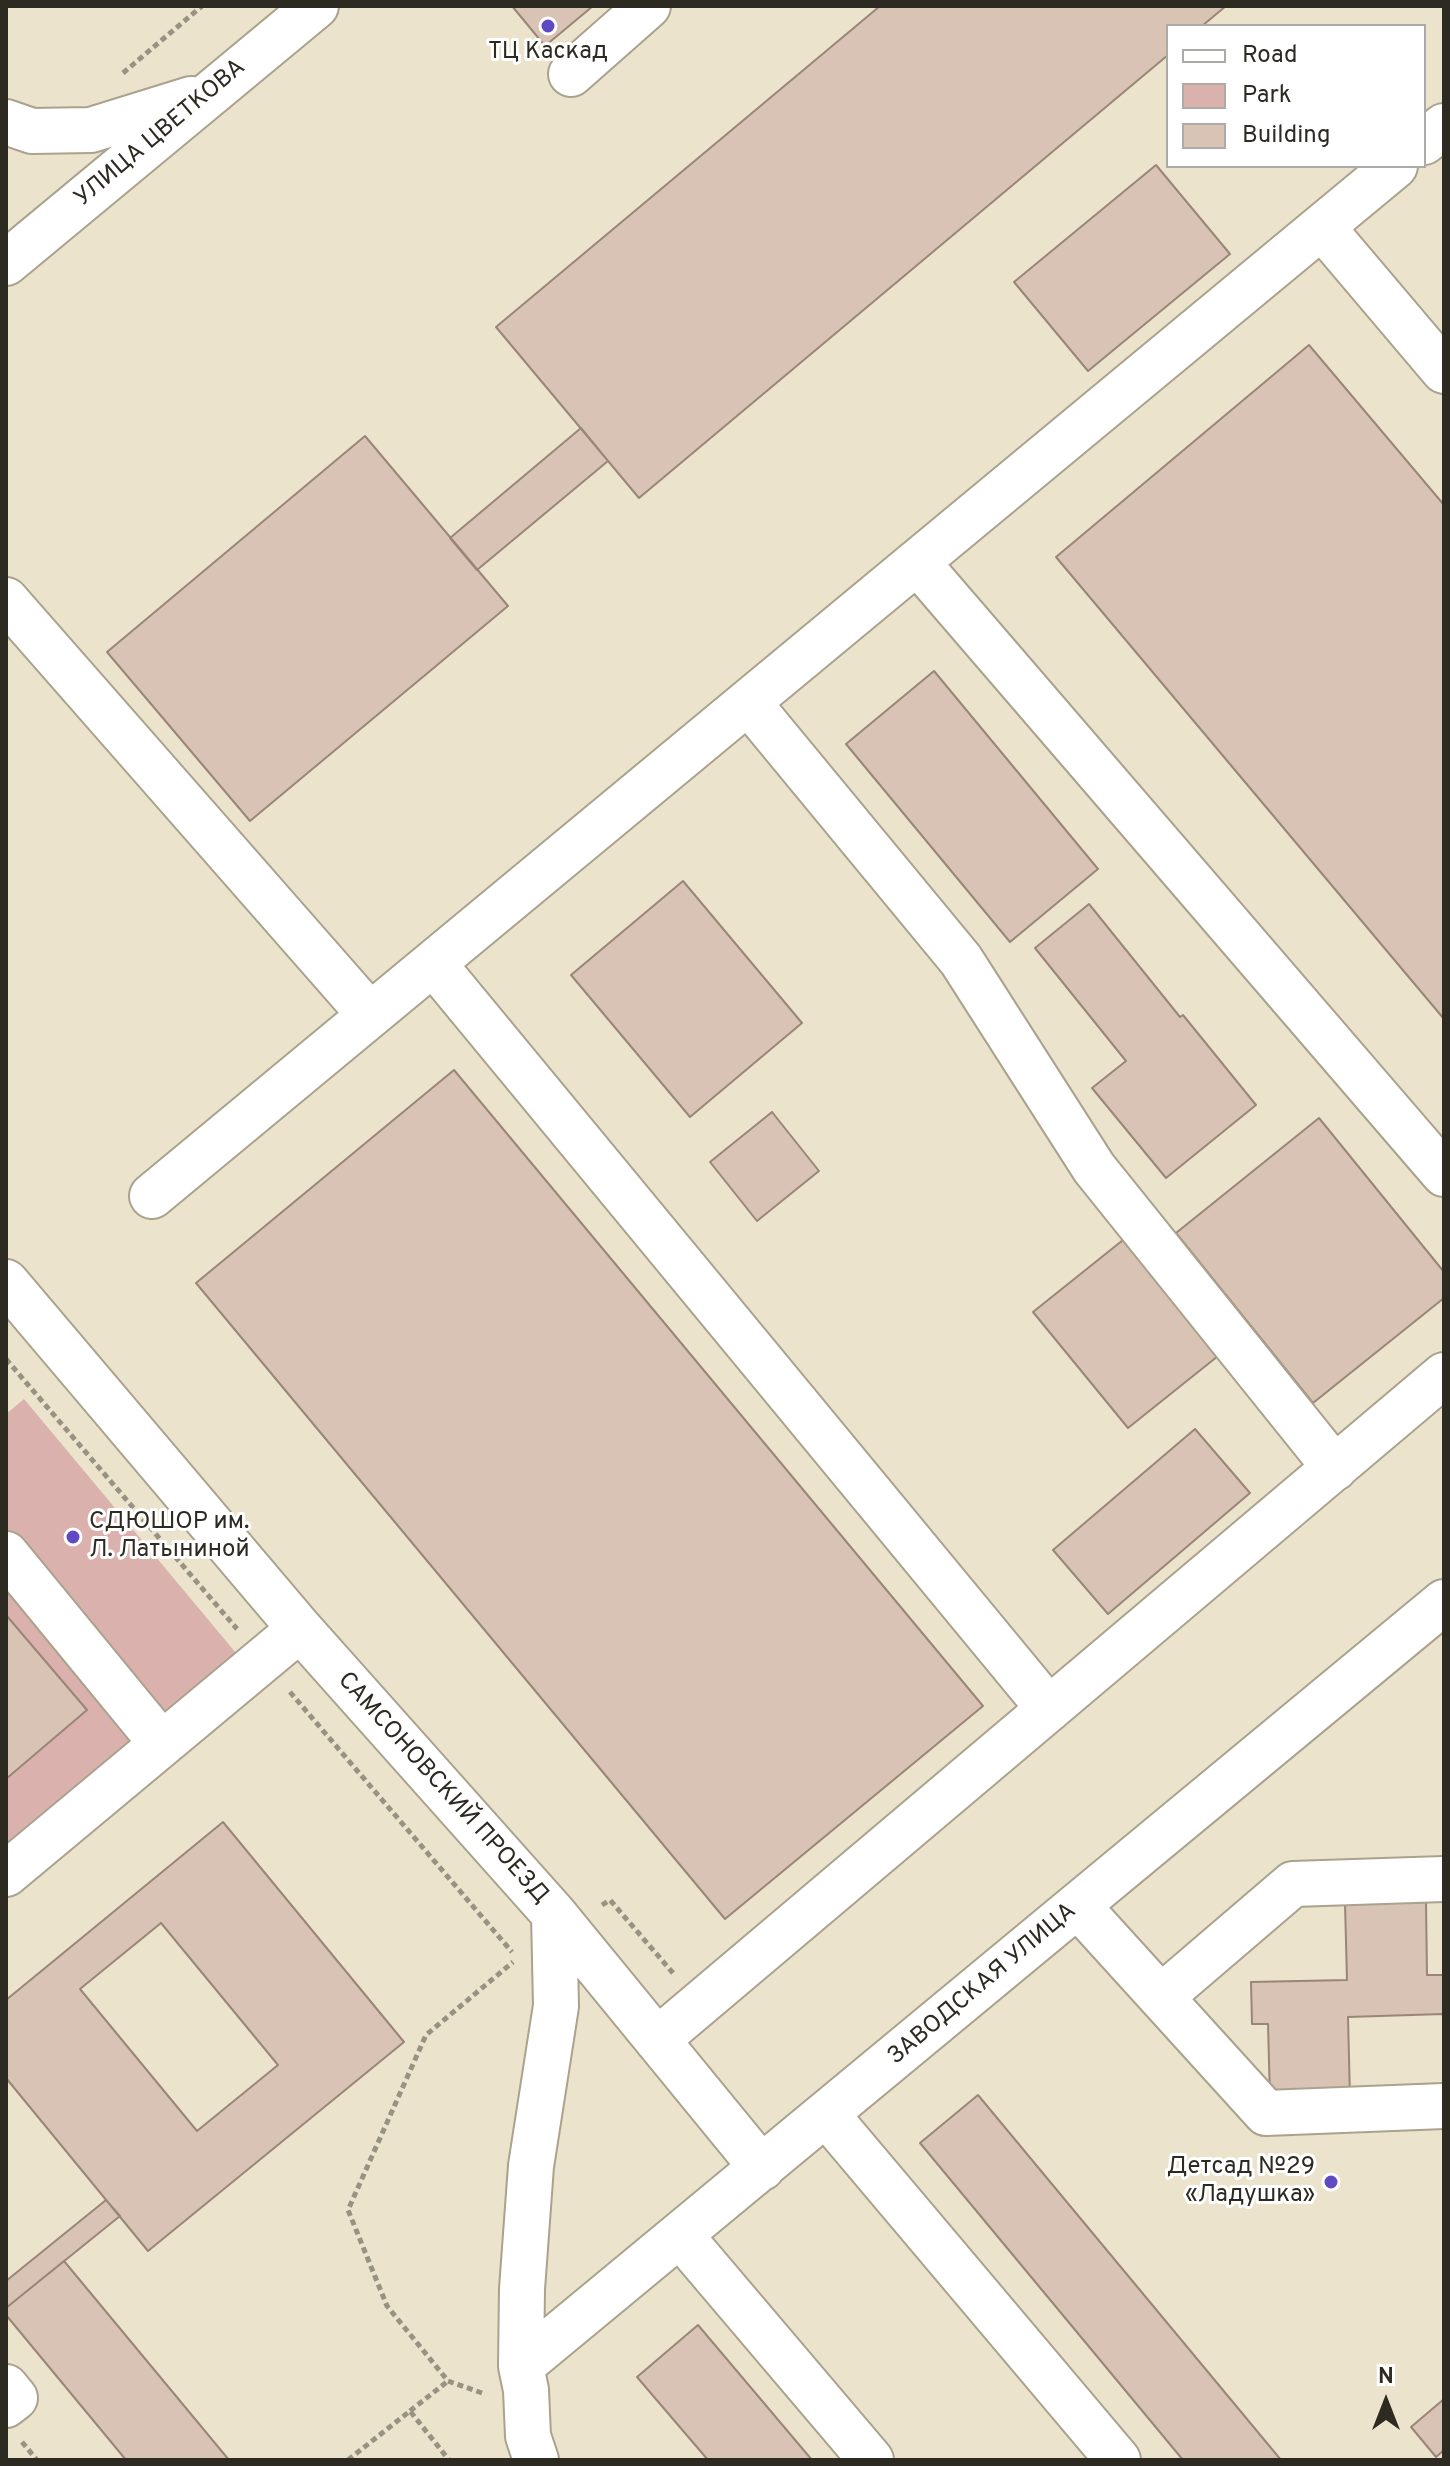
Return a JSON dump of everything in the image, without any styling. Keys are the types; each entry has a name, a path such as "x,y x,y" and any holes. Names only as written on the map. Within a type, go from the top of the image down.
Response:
{"street":[{"name":"УЛИЦА ЦВЕТКОВА","path":"6,263 316,6"},
{"path":"571,74 648,6"},
{"path":"6,122 32,131 91,130 212,92"},
{"path":"1426,140 1444,126"},
{"path":"152,1196 1393,168"},
{"path":"1322,227 1444,371"},
{"path":"917,562 1444,1174"},
{"path":"6,600 370,1015"},
{"path":"748,702 961,960 1094,1168 1335,1468"},
{"path":"433,963 1049,1709"},
{"name":"САМСОНОВСКИЙ ПРОЕЗД","path":"6,1282 300,1629 554,1914 556,2006 531,2166 522,2289 521,2366 526,2390 528,2436 536,2460"},
{"path":"657,2040 1444,1375"},
{"path":"6,1554 162,1744"},
{"name":"ЗАВОДСКАЯ УЛИЦА","path":"521,2366 1444,1602"},
{"path":"6,1874 300,1629"},
{"path":"1161,1997 1293,1884 1444,1879"},
{"path":"1078,1906 1266,2113 1444,2106"},
{"path":"554,1914 762,2168"},
{"path":"826,2114 1118,2460"},
{"path":"680,2235 871,2460"},
{"path":"6,2387 15,2398 10,2419"}],"path":[{"path":"6,1359 518,1958 426,2035 348,2210 387,2306 448,2381 348,2460"},
{"path":"410,2411 449,2460"},
{"path":"10,2419 37,2460"}],"green space":[{"name":"СДЮШОР им. Л. Латыниной","path":"24,1399 241,1659 6,1854 6,1414"}],"building":[{"name":"ТЦ Каскад","path":"512,6 593,6 545,46"},
{"path":"880,6 1226,6 1204,24 1166,24 1166,57 639,498 496,327"},
{"path":"1156,165 1230,254 1088,371 1014,282"},
{"path":"1309,345 1444,505 1444,1019 1056,557"},
{"path":"581,428 608,461 477,570 450,538"},
{"path":"365,436 508,606 250,821 107,652"},
{"path":"934,671 1098,869 1010,942 846,744"},
{"path":"683,881 802,1023 690,1117 571,975"},
{"path":"1089,904 1256,1105 1166,1178 1092,1088 1126,1061 1035,948"},
{"path":"454,1070 983,1706 725,1919 196,1283"},
{"path":"772,1112 819,1171 757,1221 710,1162"},
{"path":"1319,1118 1444,1272 1444,1298 1313,1403 1176,1233"},
{"path":"1123,1240 1218,1356 1128,1428 1033,1312"},
{"path":"1195,1429 1250,1493 1108,1614 1053,1550"},
{"path":"6,1615 87,1710 6,1779"},
{"path":"223,1822 404,2042 148,2251 6,2078 6,2000","holes":["161,1923 278,2065 197,2131 80,1989"]},
{"path":"1426,1902 1427,1975 1444,1975 1444,2038 1443,2014 1348,2017 1350,2098 1270,2100 1268,2024 1252,2024 1251,1982 1347,1980 1345,1904"},
{"path":"978,2095 1281,2460 1183,2460 920,2143"},
{"path":"106,2200 120,2216 6,2308 6,2281"},
{"path":"64,2261 229,2460 126,2460 6,2315 6,2308"},
{"path":"698,2325 812,2460 708,2460 637,2377"},
{"path":"1444,2399 1444,2450 1436,2457 1411,2427"}],"place":[{"name":"ТЦ Каскад","path":"548,26"},
{"name":"СДЮШОР им. Л. Латыниной","path":"73,1537"},
{"name":"Детсад №29 «Ладушка»","path":"1331,2182"}]}
